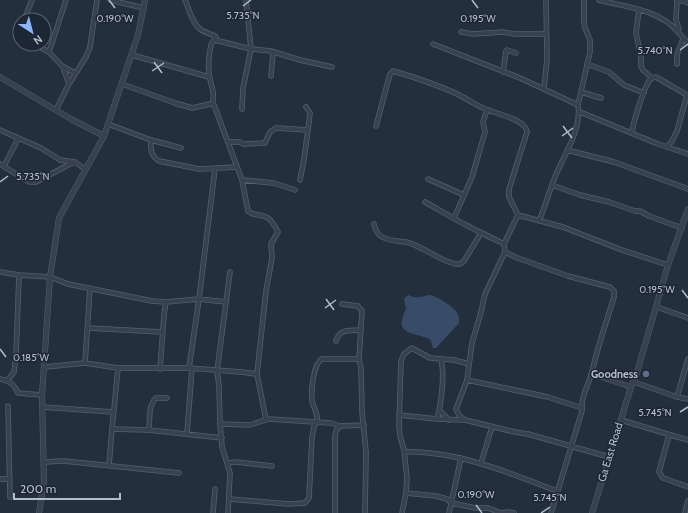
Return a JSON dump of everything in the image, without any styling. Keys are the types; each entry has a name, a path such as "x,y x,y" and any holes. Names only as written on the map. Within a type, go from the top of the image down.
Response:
{"street":[{"path":"27,12 32,0"},
{"path":"52,43 66,0"},
{"path":"56,110 69,84 86,57 90,47 97,0"},
{"path":"110,0 144,8"},
{"path":"39,513 44,482 42,395 50,277 59,218 104,136 138,36 145,0"},
{"path":"185,0 193,21 200,30 215,36 215,40"},
{"path":"242,109 243,88 251,49 246,0"},
{"path":"544,88 547,59 546,0"},
{"path":"539,221 552,185 577,129 580,112 578,105 590,52 590,40 585,28 584,0"},
{"path":"599,0 639,10 661,18 672,26 688,43"},
{"path":"678,32 679,29 675,15 677,0 688,3"},
{"path":"639,10 636,33 641,56 641,66 643,70 652,78 656,77 687,95 677,131 668,147"},
{"path":"461,32 473,34 503,32 515,34 546,34"},
{"path":"677,64 676,55 683,39"},
{"path":"215,40 251,49 271,51 273,53 332,67"},
{"path":"212,104 214,98 209,77 208,62 212,43 215,40"},
{"path":"433,44 544,88 578,105"},
{"path":"503,72 506,51 516,53"},
{"path":"49,52 62,66 76,73"},
{"path":"271,76 273,53"},
{"path":"132,55 209,77"},
{"path":"587,64 609,72 624,85 644,93"},
{"path":"62,66 69,84"},
{"path":"376,126 390,74 393,71 456,93 487,110 502,114 523,124 527,128 509,189 509,197 518,215 563,226 622,250 668,265"},
{"path":"0,77 104,136"},
{"path":"632,133 637,112 644,93 652,78"},
{"path":"122,84 192,108 212,104"},
{"path":"582,92 601,98"},
{"path":"212,104 216,107 229,142 236,168 242,180 249,213 267,217 278,232 271,244 272,258 266,291 257,374 266,420"},
{"path":"300,180 310,113 306,107"},
{"path":"454,218 472,177 485,132 483,122 487,110"},
{"path":"580,112 688,154"},
{"path":"108,124 151,140 181,148"},
{"path":"229,142 240,142 243,144 265,144 270,132 276,128 308,130"},
{"path":"0,130 41,148 60,160 74,162 85,169"},
{"path":"18,139 2,165 29,182 36,182 74,162"},
{"path":"151,140 150,147 152,154 159,161 199,169 236,168"},
{"path":"567,150 614,162 688,189"},
{"path":"187,434 190,368 215,169"},
{"path":"428,179 464,195"},
{"path":"242,180 274,182 295,190"},
{"path":"552,185 580,195 609,202 635,211 640,211 649,216 682,228"},
{"path":"424,202 504,244"},
{"name":"Ga East Road","path":"592,513 657,307 668,265 688,209"},
{"path":"465,420 458,415 456,409 467,380 472,343 485,294 505,252 504,244 518,215"},
{"path":"374,224 375,230 382,237 398,242 406,242 443,260 457,264 461,264 464,261 481,233"},
{"path":"505,252 568,276 610,287 614,291 614,297 598,345 588,386 581,400 582,411 551,513"},
{"path":"0,272 50,277 68,284 152,301 166,302 199,299 226,302"},
{"path":"228,513 230,473 223,451 217,371 230,272"},
{"path":"7,381 14,372 16,356 19,275"},
{"path":"85,363 90,288"},
{"path":"160,369 162,332 166,302"},
{"path":"342,304 358,306 362,309 359,359 361,368 362,412 366,458 364,513"},
{"path":"657,307 688,318"},
{"path":"88,328 162,332"},
{"path":"336,341 338,335 342,331 361,330"},
{"path":"402,513 407,478 404,452 400,436 399,414 400,365 404,354 409,349 414,348 424,356 441,360 454,360 469,364"},
{"path":"229,499 290,504 306,503 309,498 312,437 318,417 312,402 312,388 319,361 322,359 359,359"},
{"path":"677,397 688,359"},
{"path":"437,419 440,411 443,369 441,360"},
{"path":"45,367 85,363 118,368 190,368 257,374"},
{"path":"109,465 118,368"},
{"path":"591,375 631,387"},
{"path":"0,379 15,385 18,393 42,395"},
{"path":"467,380 548,396 582,408"},
{"path":"634,382 677,397 688,399"},
{"path":"149,430 151,407 154,400 156,398 167,398"},
{"path":"8,406 10,498"},
{"path":"42,408 113,412"},
{"path":"440,411 449,420"},
{"path":"399,414 437,419 465,420 528,434 609,457"},
{"path":"220,424 250,424 266,420 294,420 316,423 331,423 340,426 364,425"},
{"path":"621,420 688,440"},
{"path":"335,513 335,436 336,431 340,426"},
{"path":"481,463 492,427"},
{"path":"112,429 149,430 222,438"},
{"path":"669,435 659,472 663,478 688,487"},
{"path":"404,452 416,451 461,458 481,463 557,491"},
{"path":"449,513 461,458"},
{"path":"44,462 64,461 179,473"},
{"path":"227,462 272,466"},
{"path":"0,479 10,480"},
{"path":"213,513 215,489"},
{"path":"406,493 436,496 451,503 476,508 486,508 502,513 514,513"},
{"path":"685,513 688,501"}],"water":[{"path":"408,295 421,297 431,295 447,304 457,312 459,323 436,348 433,348 429,339 407,332 402,326 406,309 404,299"}],"place":[{"name":"Goodness","path":"646,374"}]}
